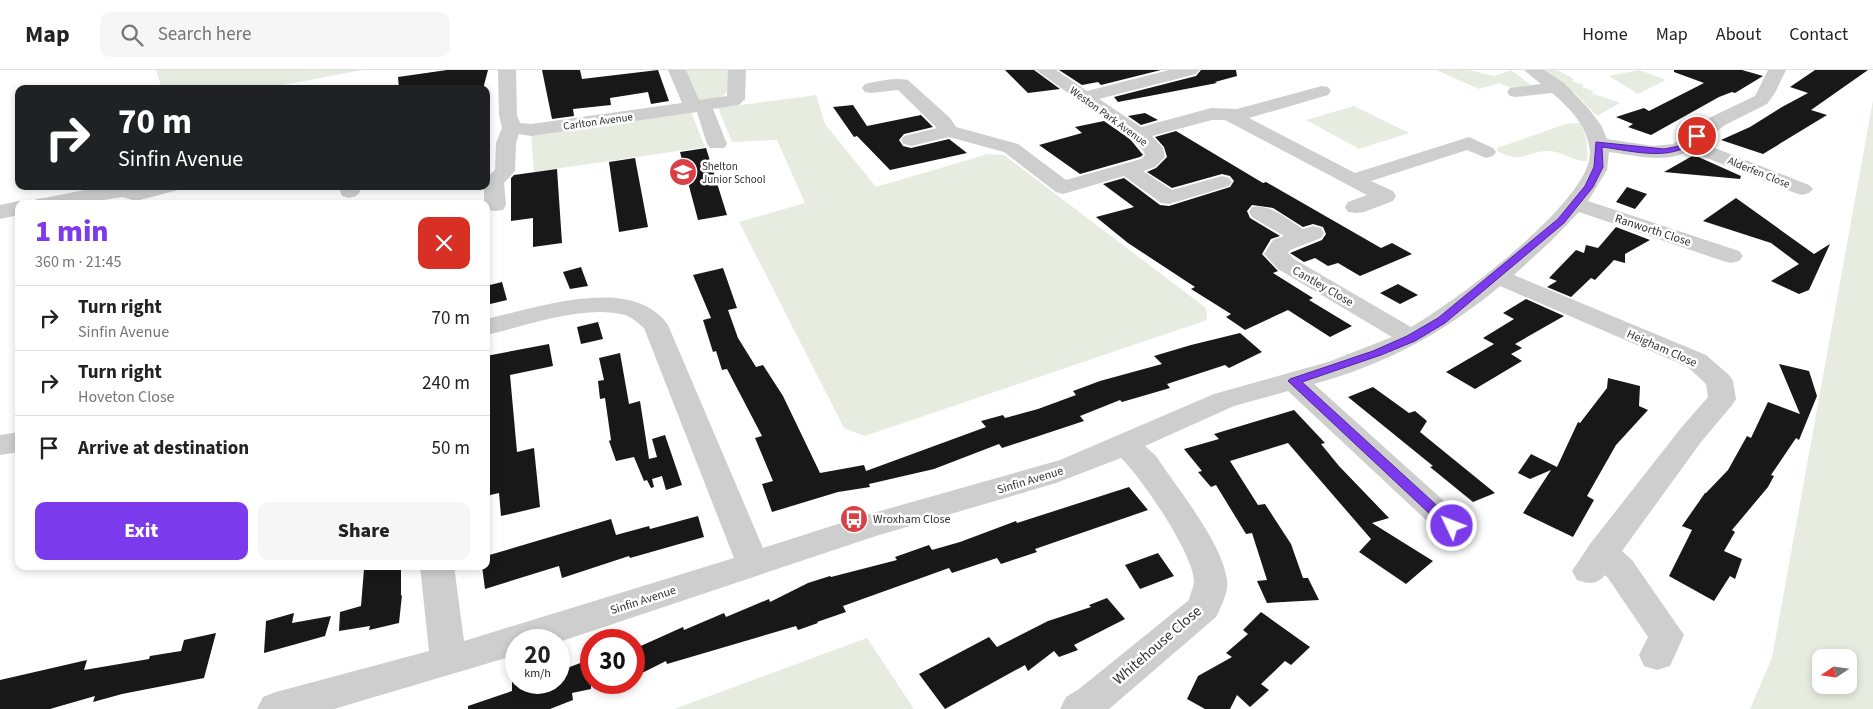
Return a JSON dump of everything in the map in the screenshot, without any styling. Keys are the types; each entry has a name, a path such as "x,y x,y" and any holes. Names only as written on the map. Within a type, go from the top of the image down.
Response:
{"street":[{"path":"495,205 494,182 505,171 506,143 511,124 507,70"},
{"path":"676,70 703,114 717,144"},
{"name":"Carlton Avenue","path":"511,124 531,130 736,112 739,107 736,99 737,70"},
{"path":"893,85 911,70"},
{"name":"Weston Park Avenue","path":"949,131 1011,148 1063,188 1148,163 1156,155 1154,148 1138,134 1045,70"},
{"path":"1083,97 1190,70"},
{"path":"1598,144 1659,152 1676,150 1688,144 1718,121 1761,100 1766,95 1770,80 1777,70"},
{"name":"Sinfin Avenue","path":"276,709 557,628 870,526 1035,479 1124,444 1228,398 1294,381 1377,353 1411,338 1441,320 1561,221 1589,187 1598,167 1598,144 1593,130 1580,109 1558,87 1525,81"},
{"path":"871,88 902,84 943,122 949,131 911,140"},
{"path":"1138,134 1211,114 1238,115 1322,92"},
{"path":"1229,115 1385,196 1356,207"},
{"path":"1354,180 1469,143 1486,152"},
{"name":"Alderfen Close","path":"1688,144 1802,189"},
{"path":"1128,169 1170,198 1222,182"},
{"path":"65,200 123,191 138,199 161,190"},
{"name":"Ranworth Close","path":"1575,204 1732,256"},
{"path":"0,212 15,209"},
{"name":"Cantley Close","path":"1260,212 1307,235 1280,245 1276,254 1286,264 1411,338"},
{"name":"Heigham Close","path":"1496,276 1697,361 1718,381 1722,399 1691,435 1600,557"},
{"path":"490,327 577,308 606,305 632,308 656,325 753,564"},
{"path":"1294,381 1452,526"},
{"path":"0,445 15,443"},
{"name":"Whitehouse Close","path":"1079,709 1092,701 1204,607 1211,581 1200,546 1146,463 1124,444"},
{"path":"1600,557 1638,561"},
{"path":"1600,557 1620,569 1666,634 1656,655"},
{"path":"437,570 448,660"}],"shaded area":[{"path":"156,70 362,70 283,85 161,85"},
{"path":"685,70 730,70 726,93 719,98 696,103"},
{"path":"1436,70 1469,70 1494,76 1511,70 1531,85 1515,89 1499,83 1479,89"},
{"path":"1542,70 1557,70 1574,79 1572,81 1584,85 1582,87 1594,91 1591,93 1620,103 1597,116 1577,95"},
{"path":"1639,70 1666,80 1638,94 1609,76"},
{"path":"816,95 825,124 876,187 988,154 1004,155 1206,308 1207,320 865,436 844,428 739,222 805,203 777,140 732,142 718,108"},
{"path":"1873,100 1873,709 1750,709 1772,658"},
{"path":"1354,106 1409,133 1359,149 1306,120"},
{"path":"691,112 705,147 534,172 531,134"},
{"path":"1580,123 1586,142 1587,161 1577,160 1554,151 1513,157 1497,151 1497,148 1566,124"},
{"path":"867,638 914,709 674,709"}],"building":[{"path":"447,70 488,70 484,85 399,85 398,77"},
{"path":"542,70 580,70 582,79 658,70 669,101 651,104 648,92 610,98 611,105 573,109 574,116 552,119"},
{"path":"1005,70 1034,70 1060,89 1028,93"},
{"path":"1059,70 1161,70 1101,85 1098,82 1082,85"},
{"path":"1201,70 1236,70 1237,76 1215,82 1217,83 1118,102 1114,97 1196,76"},
{"path":"1674,70 1742,70 1763,76 1735,93 1732,92 1719,97 1651,135 1628,127 1633,124 1616,117 1644,108 1649,111 1704,83 1674,72"},
{"path":"1815,70 1868,70 1811,110 1827,115 1763,154 1721,140 1750,127 1808,93 1790,87"},
{"path":"853,105 867,126 921,115 933,127 904,134 899,140 903,146 911,148 949,139 967,153 890,170 857,136 854,137 833,107"},
{"path":"1145,113 1158,120 1141,125 1128,116"},
{"path":"1104,121 1130,139 1143,155 1080,174 1039,145 1082,133 1075,127"},
{"path":"1176,131 1263,183 1266,182 1381,248 1392,243 1412,254 1360,276 1338,263 1328,266 1315,258 1304,262 1290,253 1322,240 1326,234 1323,227 1313,224 1303,227 1273,208 1252,205 1247,211 1250,218 1280,236 1271,239 1262,254 1278,271 1273,273 1313,298 1309,300 1352,326 1330,337 1288,310 1245,330 1226,317 1231,314 1191,289 1195,287 1128,243 1096,217 1134,207 1103,184 1124,178 1160,205 1169,206 1230,187 1234,181 1230,176 1222,174 1172,188 1147,172 1156,168 1167,157 1164,147 1155,137"},
{"path":"706,148 727,215 698,220 680,152"},
{"path":"1694,155 1741,176 1740,179 1664,172"},
{"path":"635,158 648,227 619,232 609,162"},
{"path":"557,169 562,243 533,247 533,218 511,221 511,178 514,175"},
{"path":"1627,187 1647,194 1635,209 1616,202"},
{"path":"1736,198 1814,254 1830,244 1809,290 1799,294 1771,281 1799,264 1771,243 1703,221"},
{"path":"1616,227 1650,240 1625,254 1625,263 1614,260 1595,280 1591,278 1571,297 1547,287 1557,281 1549,278 1576,250 1584,253 1586,245 1598,248"},
{"path":"581,267 588,286 570,289 563,272"},
{"path":"723,268 737,308 728,310 738,338 756,367 763,365 783,396 820,473 864,465 866,471 986,427 981,421 1003,415 1005,418 1038,409 1076,395 1073,391 1100,381 1162,364 1154,356 1191,345 1240,333 1262,352 1229,368 1225,365 1167,384 1170,388 1122,402 1120,400 1080,416 1084,421 1002,448 999,444 934,469 869,484 870,487 838,492 772,512 762,484 773,481 755,438 762,436 727,369 722,370 716,351 713,352 703,320 711,318 693,275"},
{"path":"502,282 507,300 490,304 490,285"},
{"path":"1398,284 1418,295 1400,304 1380,293"},
{"path":"1526,299 1564,316 1515,344 1522,348 1511,354 1522,361 1475,389 1446,372 1494,344 1483,338 1514,319 1503,313"},
{"path":"598,322 603,339 581,344 577,327"},
{"path":"549,344 553,366 510,375 517,452 534,448 540,507 501,516 499,493 490,495 490,355"},
{"path":"620,353 629,404 640,401 649,459 657,457 652,439 665,435 682,485 666,490 662,476 652,479 654,487 651,488 647,480 644,481 634,457 616,461 609,441 611,440 605,398 600,399 598,381 604,380 599,358"},
{"path":"1779,364 1809,371 1817,396 1799,440 1796,438 1771,475 1774,476 1768,487 1732,530 1735,532 1724,551 1742,559 1735,579 1730,576 1714,601 1669,576 1692,530 1682,526 1705,493 1728,470 1747,436 1751,438 1768,402 1800,414"},
{"path":"1608,378 1640,386 1639,406 1648,410 1616,445 1587,496 1594,500 1573,537 1523,513 1551,470 1530,479 1518,473 1531,454 1557,467 1578,422 1580,423 1607,388"},
{"path":"1373,387 1409,413 1415,411 1427,421 1420,432 1495,493 1473,502 1430,467 1433,466 1348,397"},
{"path":"1294,410 1325,443 1321,444 1339,466 1389,518 1372,523 1433,561 1406,584 1359,552 1371,539 1288,443 1230,461 1258,505 1265,504 1291,544 1303,578 1308,578 1319,600 1267,603 1257,581 1267,580 1252,533 1246,534 1216,485 1211,487 1198,472 1202,471 1184,449 1219,439 1214,434"},
{"path":"1129,487 1148,510 1035,549 1037,552 1001,564 997,558 952,573 949,568 843,606 846,612 798,630 796,626 667,664 666,661 645,672 645,644 683,627 684,630 724,613 726,617 769,599 770,602 808,583 830,576 897,560 895,557 929,545 932,550 960,542 1016,521 1017,523"},
{"path":"698,516 704,537 630,558 629,556 562,578 559,566 485,589 483,570 490,570 490,555 611,519 616,535 649,526 650,529"},
{"path":"1158,553 1174,576 1140,589 1125,565"},
{"path":"364,570 401,570 402,595 399,623 369,630 370,626 339,631 340,612 361,606"},
{"path":"1107,598 1125,619 1074,645 1078,650 1059,657 1054,651 1028,671 1025,665 945,709 919,674 989,637 997,647 1048,621 1091,607 1089,605"},
{"path":"1261,612 1310,647 1291,665 1285,661 1261,684 1269,690 1250,707 1237,695 1230,709 1205,709 1187,699 1198,676 1232,657 1226,653 1248,634 1243,630"},
{"path":"294,613 292,623 331,616 325,636 264,653 266,621"},
{"path":"216,633 204,678 122,694 93,702 95,696 50,709 0,709 0,680 87,660 84,670 149,659 150,656 181,651 184,640"},
{"path":"580,663 580,691 572,693 573,700 550,709 468,709 468,706 505,693 570,694 570,667"}],"place":[{"name":"Shelton Junior School","path":"683,172"},
{"name":"Wroxham Close","path":"854,519"}],"route":[{"path":"1452,526 1294,381 1377,353 1411,338 1441,320 1561,221 1589,187 1598,167 1598,144 1664,152 1682,148 1697,136"}]}
